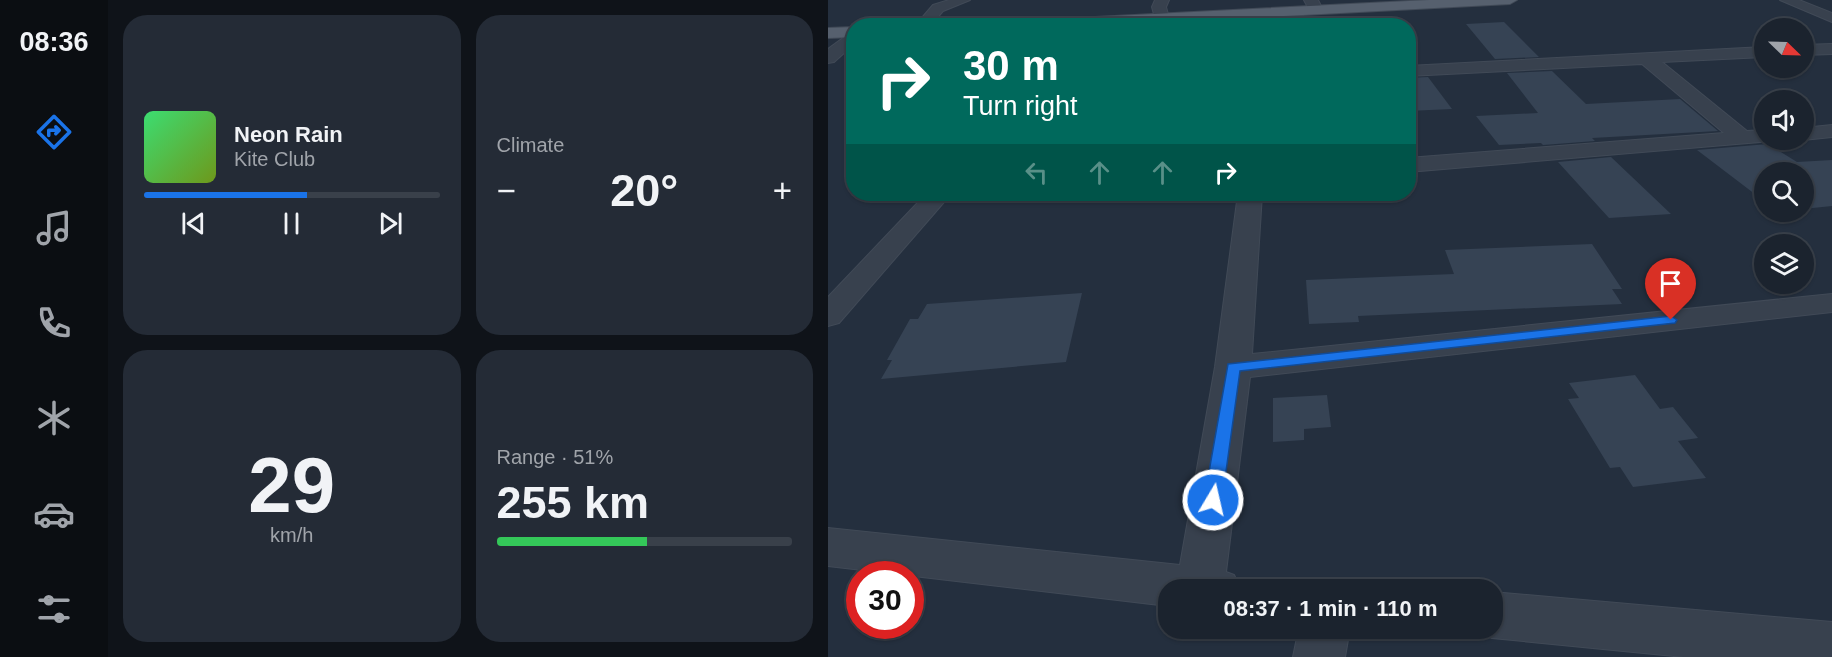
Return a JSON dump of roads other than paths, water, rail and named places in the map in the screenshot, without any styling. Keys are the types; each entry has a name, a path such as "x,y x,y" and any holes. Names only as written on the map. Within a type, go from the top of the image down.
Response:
{"main road":[{"path":"1256,18 1313,5 1507,0"},
{"path":"828,33 846,33"}],"street":[{"path":"929,18 938,8 963,0"},
{"path":"1162,0 1159,7 1162,18"},
{"path":"1787,0 1832,18"},
{"path":"828,58 846,41"},
{"path":"1814,50 1832,49"},
{"path":"1416,71 1754,53"},
{"path":"1647,59 1754,137"},
{"path":"1814,133 1832,131"},
{"path":"1416,164 1754,137"},
{"path":"828,316 933,201"},
{"path":"1209,579 1249,201"},
{"path":"1233,367 1832,303"},
{"path":"828,547 1158,583"},
{"path":"1503,616 1832,647"},
{"path":"1319,657 1323,639"}]}
